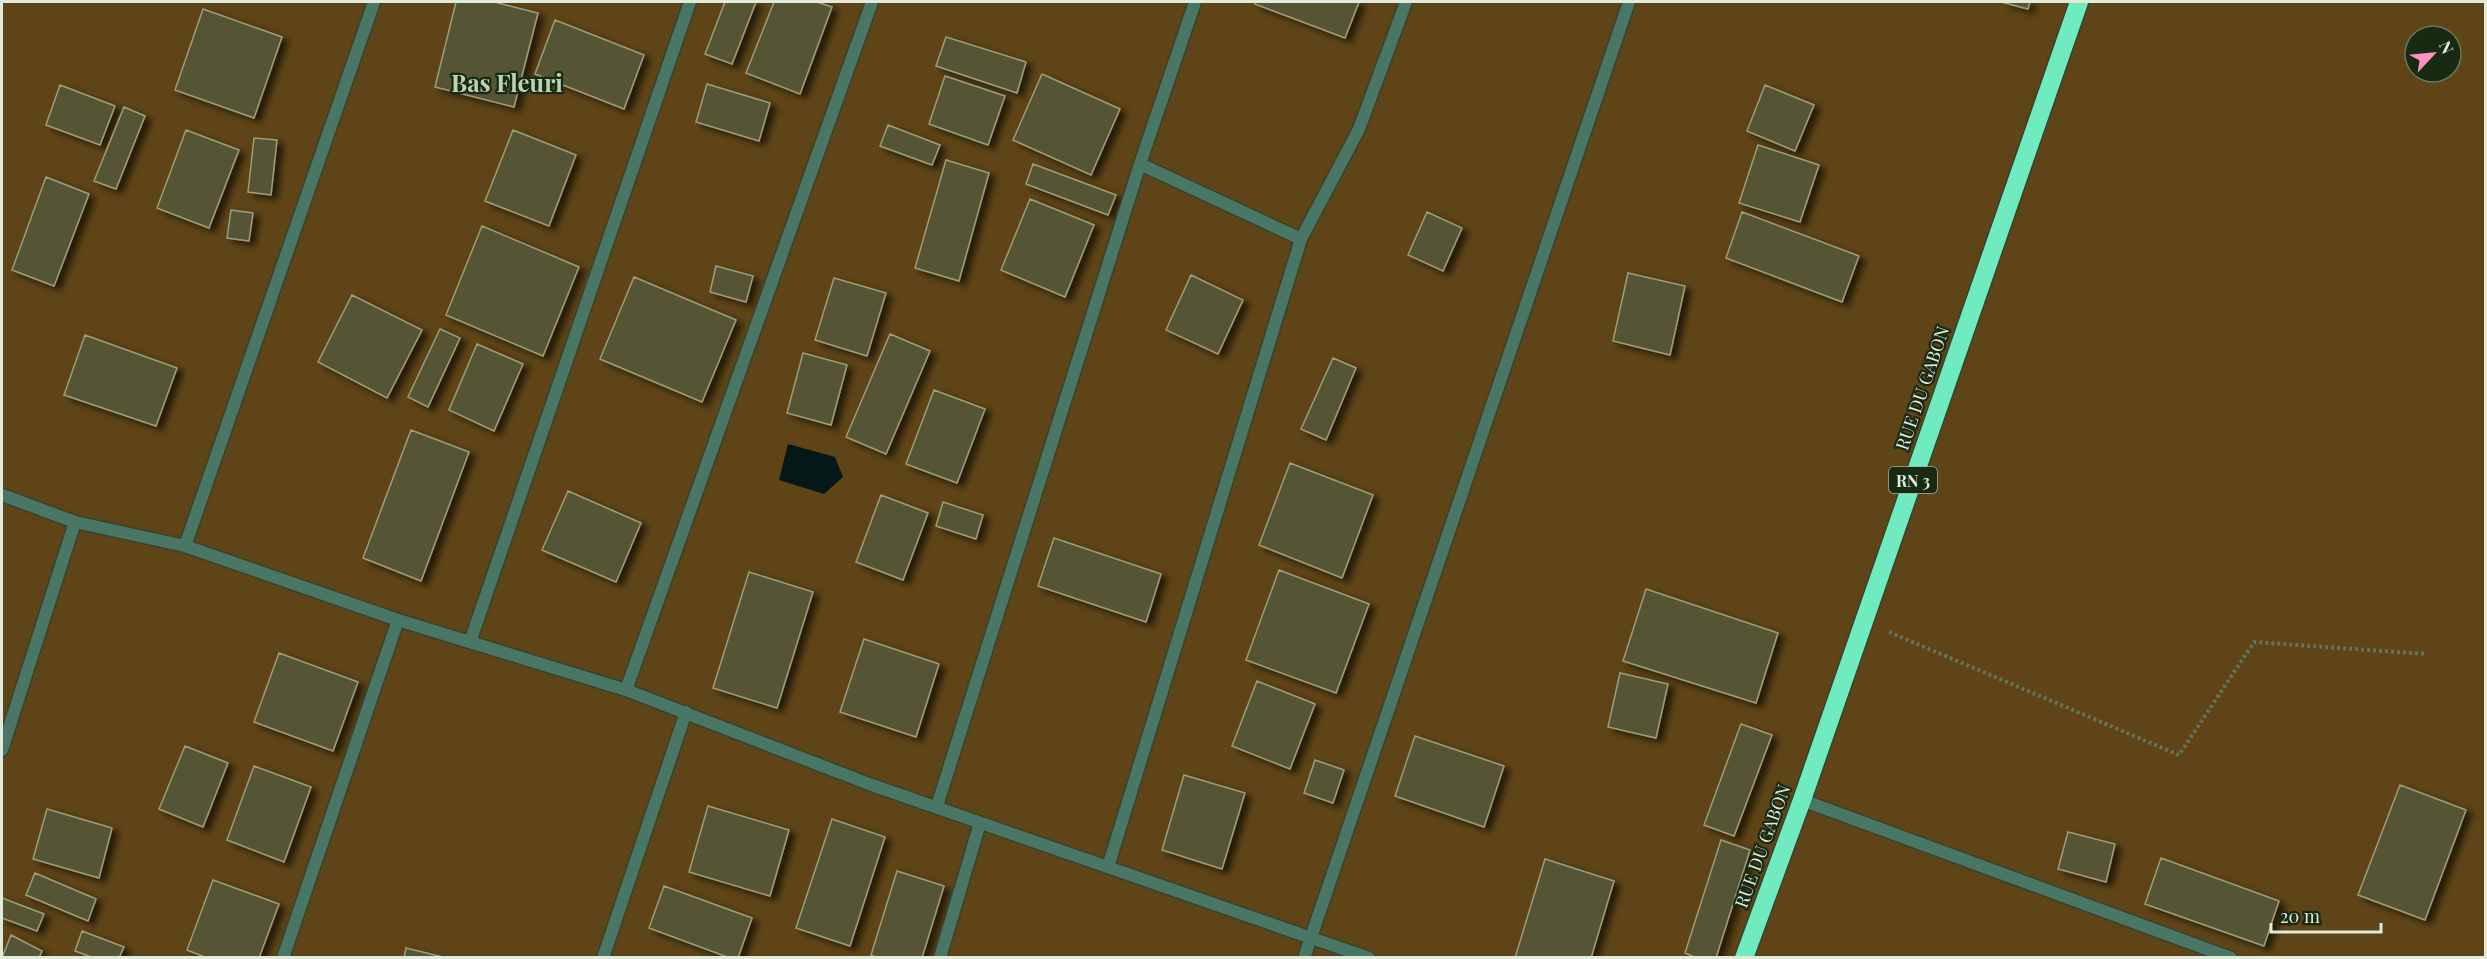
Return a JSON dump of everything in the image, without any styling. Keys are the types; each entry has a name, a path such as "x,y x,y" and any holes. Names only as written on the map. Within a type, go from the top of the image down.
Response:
{"highway":[{"name":"RUE DU GABON","path":"1744,957 1802,800 2079,2"}],"street":[{"path":"185,546 374,2"},
{"path":"470,642 690,2"},
{"path":"626,690 872,2"},
{"path":"936,806 1140,164 1195,2"},
{"path":"1108,867 1301,239 1359,129 1406,2"},
{"path":"1304,957 1629,2"},
{"path":"1140,164 1301,239"},
{"path":"2,495 75,522 185,546 398,620 626,690 869,784 1369,957"},
{"path":"2,750 75,522"},
{"path":"283,957 398,620"},
{"path":"603,957 686,712"},
{"path":"1802,800 2231,957"},
{"path":"940,957 980,823"}],"path":[{"path":"1863,622 2179,755 2254,642 2427,654"}],"shaded area":[{"path":"2,2 2485,2 2485,957 2,957"},
{"path":"788,444 835,457 843,477 824,494 779,480"}],"building":[{"path":"456,2 494,2 538,13 514,107 435,87"},
{"path":"725,2 756,2 732,64 705,54"},
{"path":"774,2 817,2 832,7 800,94 746,73"},
{"path":"1256,2 1359,2 1345,38 1255,4"},
{"path":"2001,2 2030,2 2028,9"},
{"path":"203,9 282,37 254,118 175,90"},
{"path":"555,20 644,55 624,109 535,74"},
{"path":"946,37 1026,62 1017,93 936,66"},
{"path":"1042,74 1120,109 1091,175 1013,140"},
{"path":"945,76 1005,96 988,145 929,124"},
{"path":"707,84 770,103 759,141 696,122"},
{"path":"60,85 115,106 100,145 46,125"},
{"path":"1765,85 1814,105 1795,151 1747,131"},
{"path":"124,107 145,116 116,189 94,181"},
{"path":"888,125 940,145 932,165 880,146"},
{"path":"186,130 239,150 209,228 157,208"},
{"path":"513,130 576,155 549,226 485,201"},
{"path":"254,138 277,140 271,195 248,192"},
{"path":"1758,145 1819,165 1800,222 1739,203"},
{"path":"946,160 989,173 959,281 915,268"},
{"path":"1033,164 1116,195 1108,215 1026,184"},
{"path":"46,177 89,194 54,286 12,270"},
{"path":"1030,199 1094,225 1065,297 1001,270"},
{"path":"231,210 253,213 249,241 227,238"},
{"path":"1427,212 1462,228 1443,271 1408,255"},
{"path":"1742,212 1859,256 1842,302 1726,258"},
{"path":"482,226 579,267 543,356 446,315"},
{"path":"716,266 753,276 746,302 710,292"},
{"path":"1628,273 1685,286 1670,355 1613,341"},
{"path":"1191,275 1243,300 1218,354 1166,330"},
{"path":"634,277 736,320 702,402 600,359"},
{"path":"834,278 886,293 867,356 815,340"},
{"path":"352,295 422,330 387,398 318,362"},
{"path":"440,329 460,338 428,407 408,397"},
{"path":"890,334 930,351 886,454 846,437"},
{"path":"85,335 177,368 156,426 64,395"},
{"path":"477,344 523,364 494,431 449,410"},
{"path":"803,353 847,365 831,425 787,413"},
{"path":"1333,358 1356,368 1326,440 1301,429"},
{"path":"934,390 985,409 957,483 906,464"},
{"path":"411,430 469,452 421,581 363,558"},
{"path":"1290,463 1373,495 1342,578 1259,545"},
{"path":"568,491 641,523 616,582 542,550"},
{"path":"881,495 928,513 903,580 856,562"},
{"path":"943,502 983,515 976,539 936,526"},
{"path":"1054,538 1161,574 1146,622 1038,586"},
{"path":"1279,570 1369,604 1336,693 1246,660"},
{"path":"749,572 813,592 777,708 713,688"},
{"path":"1646,589 1778,633 1756,703 1623,661"},
{"path":"864,639 939,664 916,737 840,712"},
{"path":"279,653 358,682 333,751 254,722"},
{"path":"1620,673 1668,684 1656,738 1608,727"},
{"path":"1257,681 1315,704 1290,769 1232,746"},
{"path":"1741,724 1772,735 1734,836 1704,825"},
{"path":"1415,736 1504,766 1484,827 1395,796"},
{"path":"185,746 228,763 203,827 159,809"},
{"path":"1315,760 1344,770 1333,803 1304,793"},
{"path":"254,766 311,787 284,862 227,840"},
{"path":"1184,775 1245,793 1222,869 1162,850"},
{"path":"2400,785 2466,810 2425,920 2358,895"},
{"path":"708,806 789,830 770,896 689,872"},
{"path":"47,809 112,828 99,878 33,859"},
{"path":"832,819 885,837 850,946 796,928"},
{"path":"2068,832 2115,844 2106,882 2058,869"},
{"path":"1721,840 1750,850 1716,958 1697,958 1685,953"},
{"path":"2161,858 2279,901 2264,946 2145,904"},
{"path":"1545,859 1614,881 1591,958 1515,958"},
{"path":"897,871 944,886 922,958 878,958 871,955"},
{"path":"35,873 96,899 88,921 26,895"},
{"path":"213,880 279,904 259,958 207,958 187,950"},
{"path":"664,886 752,918 738,958 730,958 649,928"},
{"path":"2,898 44,914 37,931 2,918"},
{"path":"82,931 124,947 119,958 94,958 75,951"},
{"path":"11,935 42,951 39,958 2,958"},
{"path":"406,948 447,958 404,958"}],"district":[{"name":"Bas Fleuri","path":"507,82"}]}
